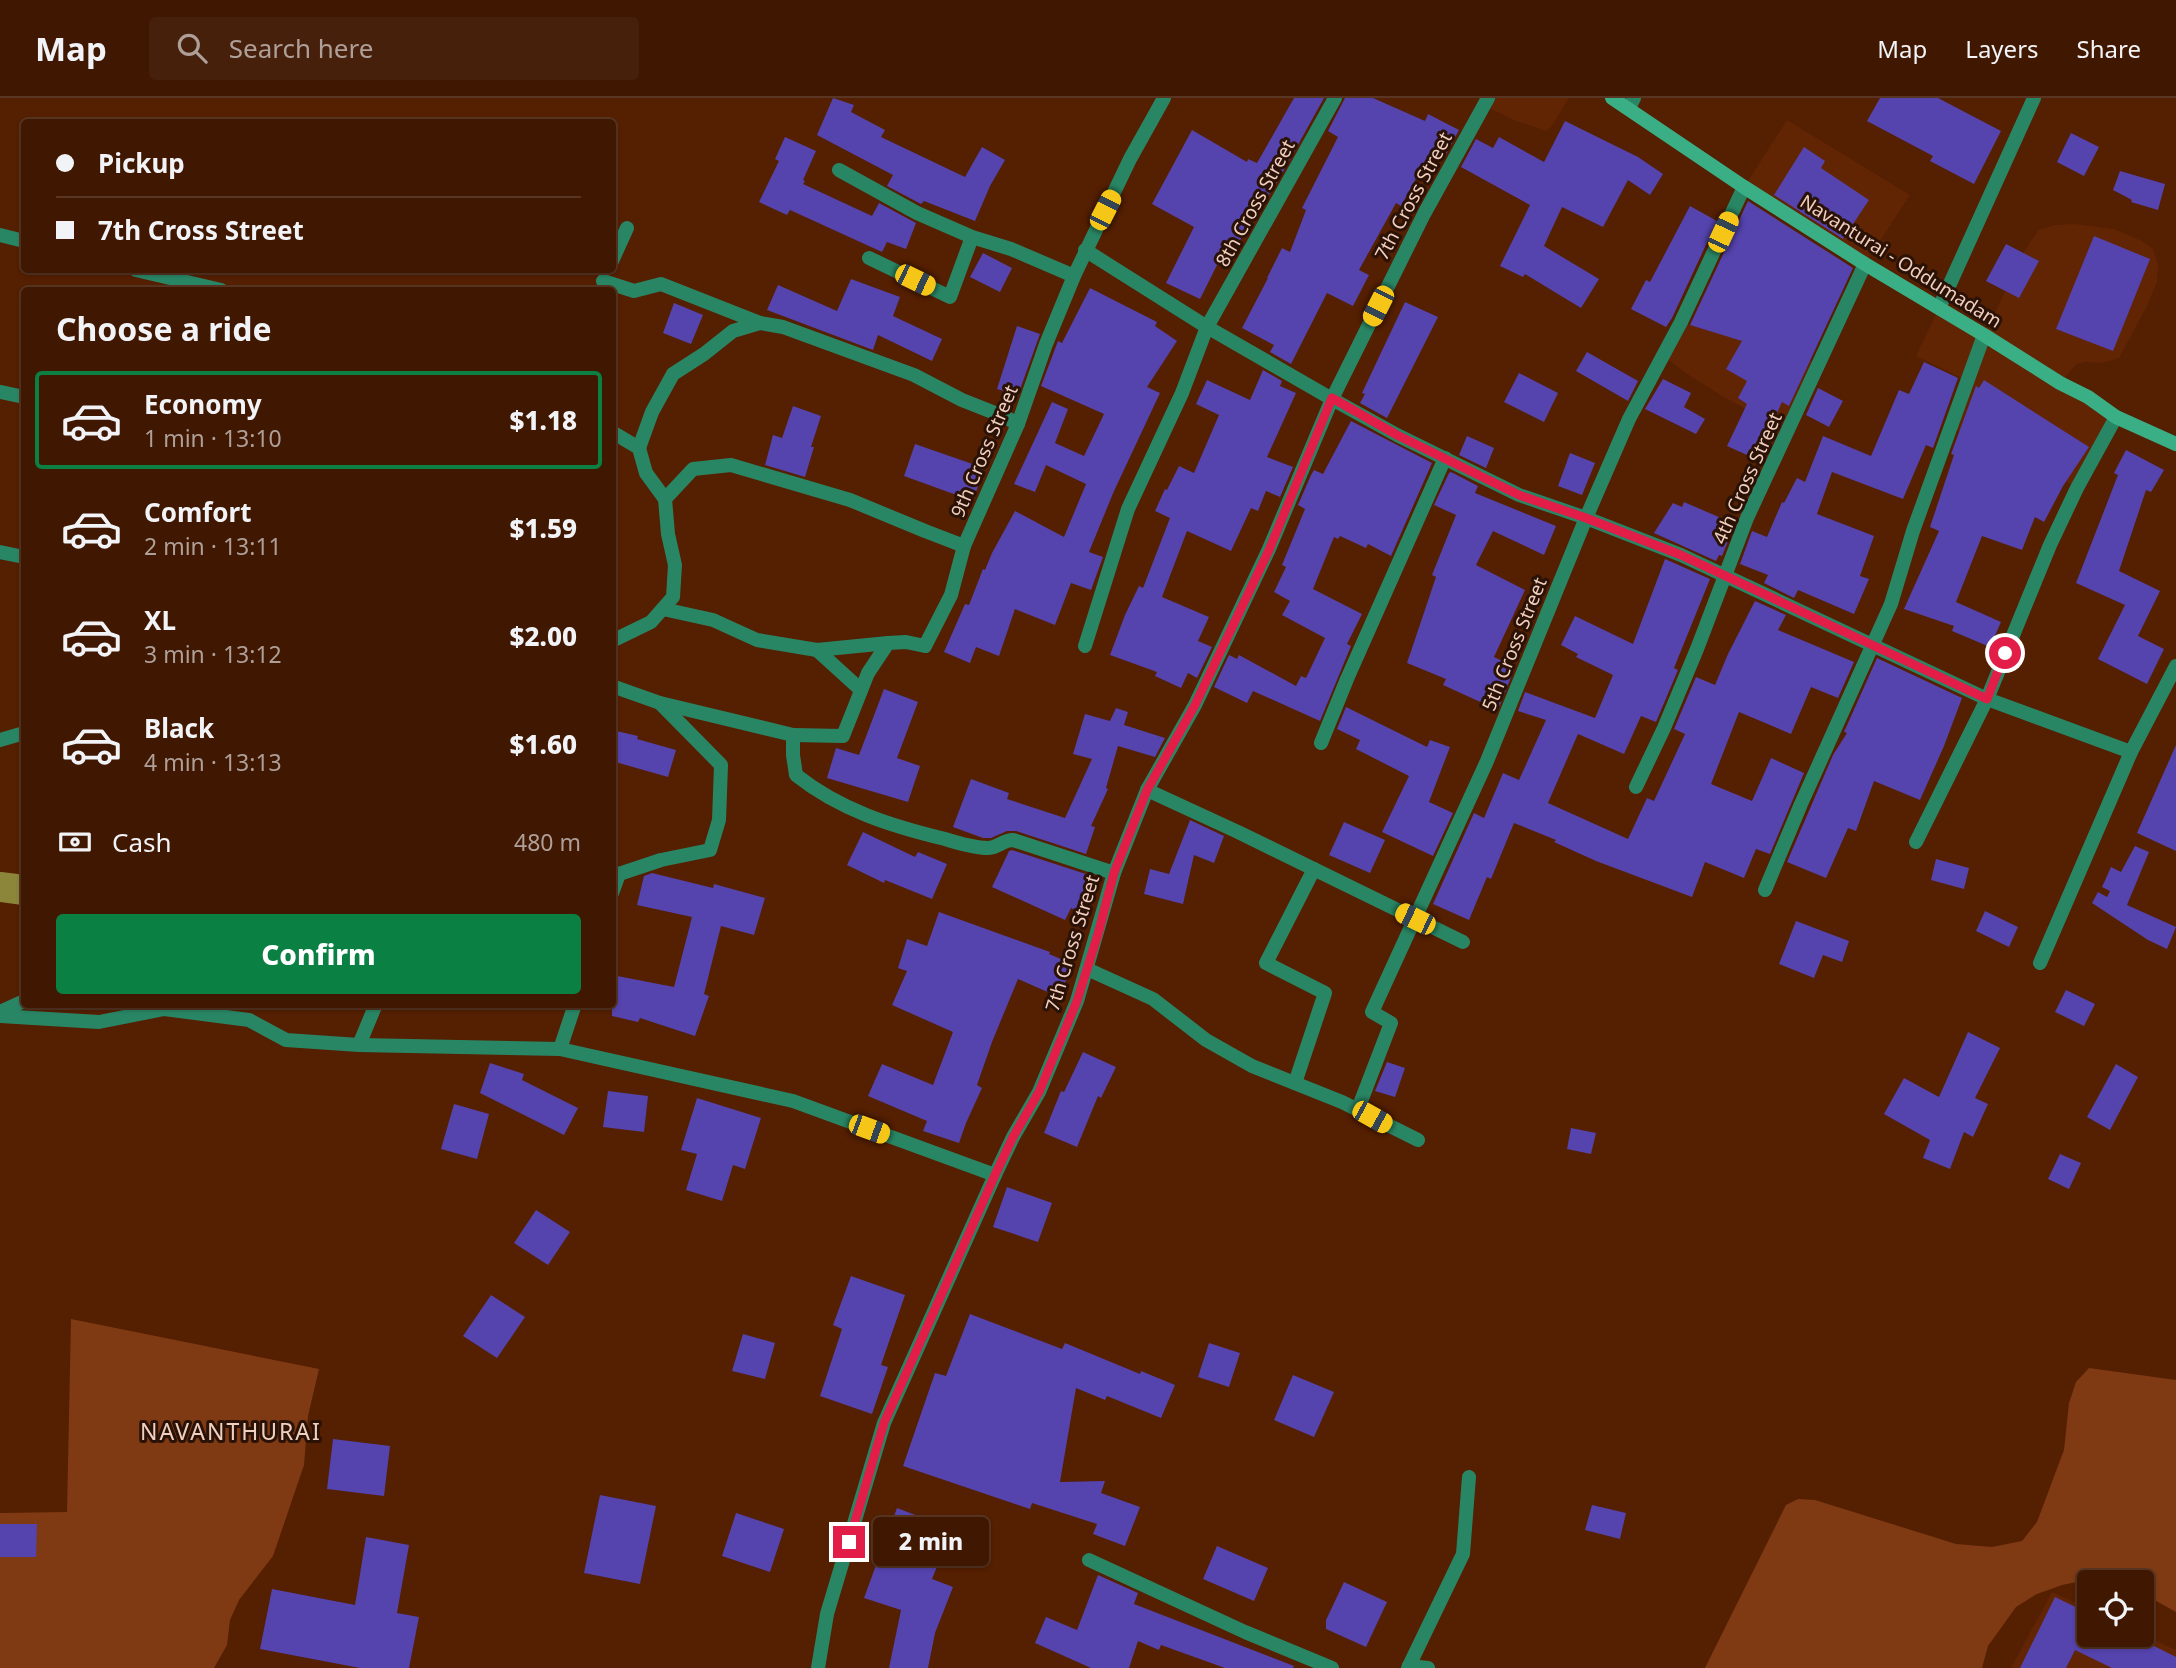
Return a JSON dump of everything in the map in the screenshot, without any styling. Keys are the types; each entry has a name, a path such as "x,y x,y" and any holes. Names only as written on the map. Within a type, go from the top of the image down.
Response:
{"main road":[{"name":"Navanturai - Oddumadam","path":"1612,98 1632,103 1744,187 1865,264 2116,416 2176,444"}],"street":[{"name":"9th Cross Street","path":"888,643 906,642 925,646 951,595 964,546 1018,424 1046,344 1085,250 1164,98"},
{"name":"8th Cross Street","path":"1085,646 1128,509 1182,393 1207,327 1335,98"},
{"name":"7th Cross Street","path":"818,1668 827,1614 884,1423 995,1175 1039,1092 1077,1001 1114,873 1147,790 1195,705 1269,550 1332,398 1424,214 1488,98"},
{"path":"1939,308 2034,98"},
{"path":"839,170 917,212 972,237 1011,248 1074,276"},
{"name":"5th Cross Street","path":"1358,1110 1391,1023 1372,1013 1487,761 1629,419 1681,322 1744,187"},
{"path":"616,252 627,228"},
{"path":"0,235 21,240"},
{"path":"869,258 950,297 972,237"},
{"path":"1085,250 1207,327 1397,435 1519,495 1681,555 1987,699 2131,752"},
{"name":"4th Cross Street","path":"1636,787 1664,728 1727,576 1747,518 1865,264"},
{"path":"142,273 163,284 192,287"},
{"path":"604,280 634,290 661,284 760,323 783,327 915,374 962,400 1005,416 1018,424"},
{"path":"616,640 651,622 673,597 675,565 668,534 665,499 646,473 639,448 652,412 673,374 733,331 760,323"},
{"path":"1765,890 1870,646 1891,604 1913,531 1984,335"},
{"path":"1,392 21,396"},
{"path":"1916,842 1987,699 2050,545 2116,416"},
{"path":"616,434 639,448"},
{"path":"1321,743 1445,458"},
{"path":"665,499 693,469 731,466 850,500 964,546"},
{"path":"0,552 21,556"},
{"path":"663,609 713,620 757,640 817,650 888,643"},
{"path":"616,688 660,703 793,735 843,736 868,673 888,643"},
{"path":"817,650 861,690"},
{"path":"2040,963 2131,752 2176,666"},
{"path":"616,873 710,850 719,820 721,765 660,703"},
{"path":"0,740 21,734"},
{"path":"793,735 796,775 817,792 853,811 958,843 990,848 1005,840 1013,840 1114,873"},
{"path":"1147,790 1463,942"},
{"path":"1295,1083 1325,993 1266,963 1314,869"},
{"path":"1087,969 1153,999 1206,1040 1252,1066 1358,1110 1418,1140"},
{"path":"0,1014 21,1003"},
{"path":"359,1045 374,1008"},
{"path":"560,1049 574,1008"},
{"path":"0,1014 99,1022 164,1009 248,1020 286,1040 359,1045 560,1049 793,1101 995,1175"},
{"path":"1428,1668 1409,1667 1463,1553 1469,1477"},
{"path":"1089,1560 1245,1632 1332,1668"}],"shaded area":[{"path":"1488,98 1569,98 1546,131 1483,105"},
{"path":"1787,120 1910,195 1865,264 1744,187"},
{"path":"2074,224 2114,229 2142,241 2153,249 2158,264 2157,282 2119,358 2102,363 2077,364 2060,383 2116,417 2077,488 2008,444 1979,442 1951,427 1968,381 1916,356 1939,308 1985,334 2022,255 2038,230 2055,225"},
{"path":"1681,322 1820,364 1791,425 1755,414 1690,376 1662,355"},
{"path":"71,1319 319,1369 308,1416 304,1465 273,1556 239,1600 230,1620 227,1645 214,1668 0,1668 0,1513 67,1512"},
{"path":"2089,1368 2176,1380 2176,1612 2154,1600 2154,1570 2077,1570 2077,1582 2037,1594 2016,1607 1988,1646 1982,1668 1705,1668 1786,1505 1798,1499 1815,1500 1956,1544 1992,1547 2022,1541 2037,1522 2064,1450 2069,1403 2076,1382"},
{"path":"2052,1592 2077,1603 2077,1647 2154,1647 2154,1640 2176,1650 2176,1668 2011,1668"}],"building":[{"path":"833,98 854,105 851,112 885,130 881,137 965,177 982,147 1005,160 975,221 924,201 921,204 887,186 893,175 817,135"},
{"path":"1294,98 1324,98 1279,179 1235,248 1228,243 1200,299 1166,283 1194,227 1152,204 1192,130 1247,162 1248,159 1257,163"},
{"path":"1345,98 1373,98 1425,121 1428,114 1459,130 1444,158 1431,151 1401,206 1396,203 1359,270 1369,275 1353,306 1327,293 1291,364 1270,352 1274,345 1242,328 1282,248 1290,252 1306,210 1302,208 1338,137 1328,131"},
{"path":"1880,98 1938,98 2001,131 1974,184 1930,161 1933,156 1867,121"},
{"path":"1565,121 1638,157 1663,174 1650,195 1628,180 1603,227 1562,207 1544,246 1599,279 1581,308 1525,274 1523,277 1500,266 1530,205 1461,167 1476,139 1493,148 1499,137 1544,162"},
{"path":"2071,133 2099,147 2084,176 2057,162"},
{"path":"785,137 816,151 803,184 872,216 879,203 916,223 906,249 887,242 882,252 790,210 787,215 759,202 779,161 775,159"},
{"path":"1804,147 1825,161 1821,168 1869,200 1843,239 1774,195"},
{"path":"2120,171 2165,184 2158,210 2131,202 2132,200 2113,190"},
{"path":"1748,201 1853,268 1789,406 1782,402 1756,459 1727,446 1747,404 1738,398 1747,381 1726,369 1742,341 1690,325"},
{"path":"1690,206 1717,221 1666,327 1631,309 1646,280 1650,282"},
{"path":"2094,236 2150,259 2113,351 2056,329"},
{"path":"2006,244 2039,261 2019,298 1986,281"},
{"path":"983,253 1012,268 1000,292 970,277"},
{"path":"851,279 900,297 893,316 942,339 932,361 878,335 873,350 767,310 778,285 837,311"},
{"path":"1090,288 1157,322 1155,326 1177,341 1147,387 1160,393 1089,552 1103,557 1091,590 1071,583 1055,625 1015,609 999,656 976,647 970,663 944,652 965,604 969,605 983,569 985,570 1015,511 1064,537 1086,484 1046,465 1035,492 1014,484 1052,402 1068,409 1055,443 1084,456 1104,414 1041,386 1058,341 1062,343"},
{"path":"1405,302 1438,317 1387,418 1360,403 1365,394 1362,393"},
{"path":"674,303 703,315 691,344 663,333"},
{"path":"1017,326 1040,334 1018,395 997,389"},
{"path":"1587,352 1638,381 1628,401 1576,371"},
{"path":"1924,362 1958,378 1933,448 1926,445 1903,499 1832,472 1817,514 1874,536 1860,576 1869,579 1854,614 1798,590 1794,598 1764,583 1768,575 1740,564 1752,531 1767,537 1782,502 1784,503 1797,478 1805,482 1823,436 1871,456 1899,390 1909,394"},
{"path":"1263,370 1282,381 1280,386 1296,393 1267,457 1293,467 1280,497 1266,491 1258,511 1251,508 1231,551 1187,531 1162,597 1209,617 1198,641 1212,647 1197,678 1188,673 1181,688 1155,676 1157,672 1110,655 1139,586 1143,588 1170,518 1155,511 1179,466 1194,473 1219,415 1196,404 1207,380 1250,400"},
{"path":"1519,373 1558,393 1544,422 1504,402"},
{"path":"1663,379 1691,393 1684,407 1705,419 1696,434 1645,409"},
{"path":"1984,380 2089,447 2063,486 2044,522 2035,517 2022,550 1982,536 1956,602 2001,622 1990,647 1952,631 1954,626 1904,609 1939,531 1930,527 1954,455 1951,454 1976,386 1979,388"},
{"path":"1818,388 1843,401 1829,427 1806,415"},
{"path":"793,406 821,416 805,477 765,465 773,435 782,438"},
{"path":"1351,421 1432,463 1391,556 1368,544 1366,548 1340,536 1338,539 1334,537 1313,589 1362,614 1347,644 1351,646 1320,721 1253,691 1247,703 1214,687 1229,655 1237,659 1239,655 1296,686 1301,676 1306,678 1325,638 1282,615 1290,601 1274,592 1286,567 1282,565 1305,509 1298,505 1311,475 1314,470 1323,474"},
{"path":"1467,436 1494,448 1486,468 1459,455"},
{"path":"915,444 984,468 973,501 904,476"},
{"path":"2126,450 2164,470 2151,492 2146,490 2119,571 2160,591 2138,636 2164,649 2147,684 2098,659 2125,605 2076,583 2118,475 2114,473"},
{"path":"1570,453 1595,463 1582,495 1558,486"},
{"path":"1451,472 1478,486 1475,493 1556,526 1544,555 1493,531 1476,565 1525,590 1494,657 1515,667 1498,710 1443,685 1446,679 1407,663 1436,577 1432,575 1456,515 1434,505"},
{"path":"1684,502 1735,524 1722,556 1719,555 1716,561 1654,533 1673,503 1682,507"},
{"path":"1665,559 1710,579 1674,668 1678,670 1656,722 1641,716 1624,754 1578,734 1548,803 1628,839 1647,798 1654,801 1685,734 1674,729 1696,677 1715,685 1755,601 1786,615 1778,630 1854,662 1838,698 1811,687 1791,734 1739,712 1711,784 1752,801 1771,758 1804,773 1770,854 1756,849 1744,878 1705,862 1692,897 1596,861 1554,842 1556,840 1514,823 1491,879 1487,877 1469,920 1433,904 1474,813 1484,818 1503,773 1519,780 1546,720 1518,711 1525,692 1595,718 1613,675 1576,657 1578,654 1561,645 1575,616 1633,644"},
{"path":"1877,658 1962,698 1920,800 1874,781 1856,831 1848,828 1826,878 1787,862 1833,755 1847,733 1844,732"},
{"path":"884,689 918,702 897,758 920,766 908,802 827,778 836,748 859,755"},
{"path":"1346,707 1427,747 1430,740 1450,747 1429,802 1453,813 1433,856 1382,832 1409,776 1356,749 1360,740 1337,729"},
{"path":"1116,708 1128,712 1124,725 1165,738 1155,757 1118,746 1106,788 1108,789 1091,826 1095,827 1086,854 1016,831 983,838 953,827 971,779 1009,793 1007,799 1065,818 1092,759 1073,754 1085,714 1110,721"},
{"path":"616,731 676,750 668,777 616,762"},
{"path":"2176,745 2176,851 2137,833"},
{"path":"1190,820 1224,836 1214,863 1194,855 1183,904 1144,894 1150,869 1169,874"},
{"path":"1344,822 1385,840 1370,873 1329,855"},
{"path":"863,832 915,857 918,852 947,864 932,899 885,880 884,883 847,865"},
{"path":"2135,846 2149,852 2127,905 2176,927 2167,949 2148,940 2092,903 2098,892 2107,897 2110,891 2102,887 2111,867 2121,872"},
{"path":"1009,851 1092,876 1077,911 1071,908 1065,920 992,887"},
{"path":"1936,859 1969,868 1964,889 1931,880"},
{"path":"652,873 713,888 714,884 765,898 754,935 721,926 704,994 709,996 695,1036 640,1018 638,1022 612,1016 612,1008 616,1008 616,976 674,987 692,917 637,905 644,876"},
{"path":"1985,911 2018,927 2009,947 1976,931"},
{"path":"939,912 1050,952 1049,954 1073,964 1059,997 1018,979 992,1042 977,1085 982,1088 959,1143 923,1131 927,1121 868,1096 882,1064 933,1085 953,1032 892,1005 907,971 898,968 907,939 927,946"},
{"path":"1796,921 1849,941 1842,962 1823,955 1814,978 1779,964"},
{"path":"2066,990 2095,1004 2084,1026 2055,1012"},
{"path":"1968,1032 2000,1048 1975,1098 1988,1104 1973,1137 1964,1132 1950,1169 1923,1158 1930,1140 1884,1114 1904,1078 1939,1097"},
{"path":"1083,1052 1116,1067 1101,1098 1098,1096 1077,1147 1044,1133 1061,1091 1064,1092"},
{"path":"1387,1062 1405,1068 1395,1097 1375,1091"},
{"path":"490,1063 524,1074 522,1080 578,1108 564,1135 480,1093"},
{"path":"2116,1064 2138,1077 2110,1130 2087,1117"},
{"path":"608,1091 648,1096 644,1132 603,1127"},
{"path":"697,1098 761,1118 745,1169 733,1165 722,1201 686,1190 697,1154 681,1150"},
{"path":"454,1104 489,1114 477,1159 441,1149"},
{"path":"1571,1128 1596,1133 1591,1154 1567,1149"},
{"path":"2060,1154 2081,1163 2069,1189 2048,1179"},
{"path":"1007,1187 1052,1203 1038,1242 993,1227"},
{"path":"536,1210 570,1232 548,1265 514,1243"},
{"path":"851,1276 905,1295 881,1365 888,1367 872,1414 820,1396 842,1329 833,1325"},
{"path":"491,1295 525,1317 497,1358 463,1336"},
{"path":"970,1314 1062,1349 1065,1343 1140,1374 1141,1371 1175,1385 1161,1418 1107,1396 1105,1400 1076,1388 1060,1482 1105,1481 1101,1493 1140,1507 1125,1546 1093,1534 1097,1524 1032,1503 1030,1509 903,1466 935,1373 946,1376"},
{"path":"743,1334 775,1343 765,1379 732,1371"},
{"path":"1209,1343 1240,1353 1229,1387 1198,1377"},
{"path":"1293,1375 1334,1392 1314,1437 1274,1420"},
{"path":"333,1439 390,1446 384,1496 327,1489"},
{"path":"600,1495 656,1506 640,1584 584,1573"},
{"path":"1592,1505 1626,1513 1620,1539 1585,1530"},
{"path":"897,1508 952,1529 932,1579 953,1587 935,1633 928,1668 889,1668 901,1610 864,1598"},
{"path":"736,1513 784,1529 770,1572 722,1556"},
{"path":"0,1524 37,1524 36,1557 0,1557"},
{"path":"366,1537 409,1545 397,1613 419,1617 409,1668 360,1668 260,1649 272,1589 355,1605"},
{"path":"1217,1546 1268,1568 1254,1601 1203,1579"},
{"path":"1098,1575 1138,1593 1134,1604 1294,1666 1225,1668 1161,1645 1159,1650 1138,1641 1129,1668 1091,1668 1035,1643 1046,1617 1077,1630"},
{"path":"1344,1582 1387,1602 1366,1647 1326,1629 1326,1620"},
{"path":"2055,1597 2077,1608 2077,1647 2154,1646 2176,1657 2176,1668 2112,1668 2075,1650 2066,1668 2020,1668"}],"waterway":[{"path":"0,887 21,890"}],"district":[{"name":"NAVANTHURAI","path":"231,1432"}],"route":[{"path":"849,1542 884,1423 995,1175 1039,1092 1077,1001 1114,873 1147,790 1195,705 1269,550 1332,398 1397,435 1519,495 1681,555 1987,699 2005,653"}]}
